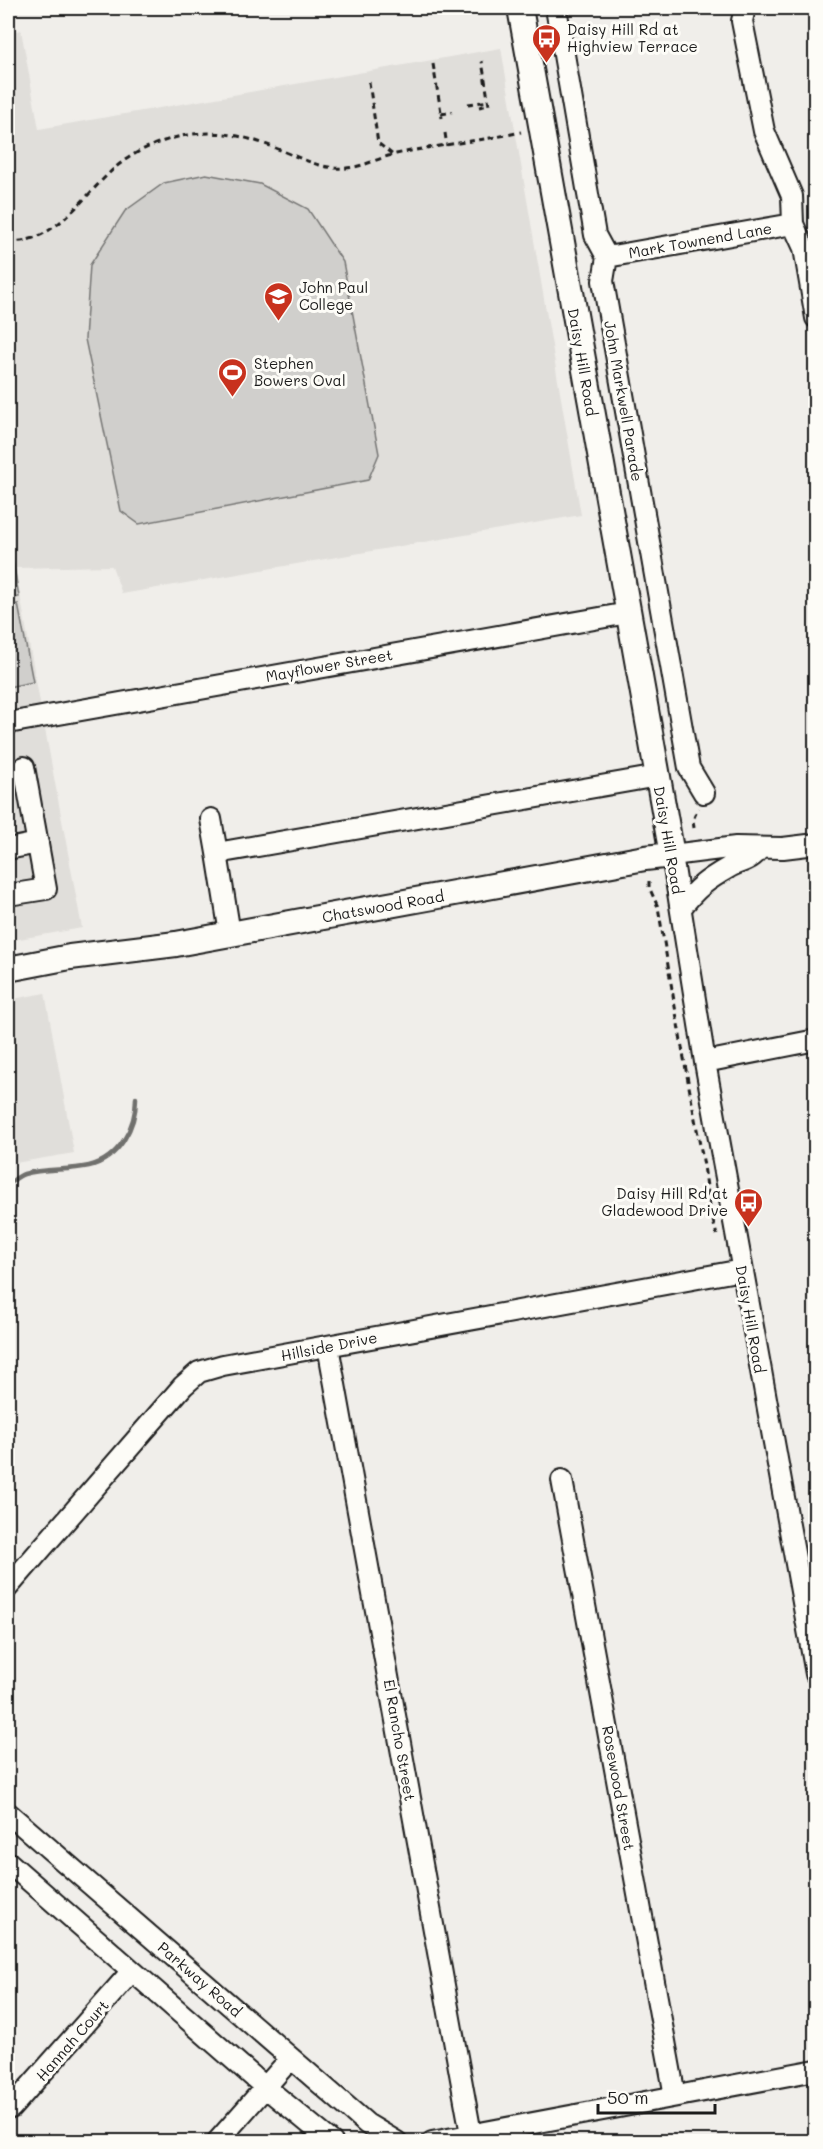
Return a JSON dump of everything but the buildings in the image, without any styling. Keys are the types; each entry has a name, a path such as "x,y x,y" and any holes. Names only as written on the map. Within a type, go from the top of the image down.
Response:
{"main road":[{"name":"Daisy Hill Road","path":"520,8 672,855"},
{"name":"Chatswood Road","path":"8,969 70,957 176,944 645,858 672,855"}],"street":[{"path":"556,8 595,235 607,257"},
{"path":"745,8 742,21 764,131 792,196 793,224 804,248 816,318"},
{"name":"Mark Townend Lane","path":"607,257 793,224"},
{"name":"John Markwell Parade","path":"607,257 603,281 689,768 704,793"},
{"name":"Mayflower Street","path":"8,723 628,613"},
{"path":"8,895 46,889 24,767"},
{"path":"217,853 658,776"},
{"path":"211,819 230,934"},
{"path":"8,849 38,843"},
{"name":"Chatswood Road","path":"672,855 736,847 759,849 816,844"},
{"name":"Chatswood Road","path":"681,908 694,890 730,866 754,856 759,849"},
{"name":"Daisy Hill Road","path":"672,855 705,1062 816,1674"},
{"path":"705,1062 816,1040"},
{"name":"Hillside Drive","path":"8,1587 183,1386 199,1372 223,1365 742,1270"},
{"name":"El Rancho Street","path":"328,1346 471,2134"},
{"name":"Rosewood Street","path":"562,1480 675,2096"},
{"name":"Parkway Road","path":"8,1813 367,2124 397,2142"},
{"path":"8,1862 265,2087 332,2142"},
{"name":"Hannah Court","path":"11,2109 132,1971"},
{"path":"217,2142 291,2058"},
{"path":"432,2142 816,2070"}],"path":[{"path":"479,107 489,105 482,61"},
{"path":"433,64 442,118"},
{"path":"369,82 378,143 393,155"},
{"path":"468,104 489,101"},
{"path":"441,114 452,112"},
{"path":"8,241 15,242 40,235 59,223 117,166 131,156 164,140 217,132 240,135 317,165 354,168 372,164 393,155 521,132"},
{"path":"445,133 447,146"},
{"path":"649,880 649,886 658,907 703,1158 707,1192 717,1235"}],"shaded area":[{"name":"John Paul College","path":"21,30 39,129 501,48 581,515 122,594 112,566 15,568 82,928 8,941 8,33"},
{"name":"Stephen Bowers Oval","path":"206,174 260,184 308,209 343,262 379,454 368,480 139,524 121,511 85,339 90,265 125,211 164,183"},
{"path":"8,530 19,597 8,599"},
{"path":"18,604 33,682 8,687 8,606"},
{"path":"45,993 74,1153 15,1163 8,1123 8,1000"}],"waterway":[{"path":"8,1184 24,1174 89,1166 109,1156 124,1140 129,1130 136,1098"}],"place":[{"name":"Daisy Hill Rd at Highview Terrace","path":"546,64"},
{"name":"John Paul College","path":"278,322"},
{"name":"Stephen Bowers Oval","path":"233,398"},
{"name":"Daisy Hill Rd at Gladewood Drive","path":"749,1228"}]}
